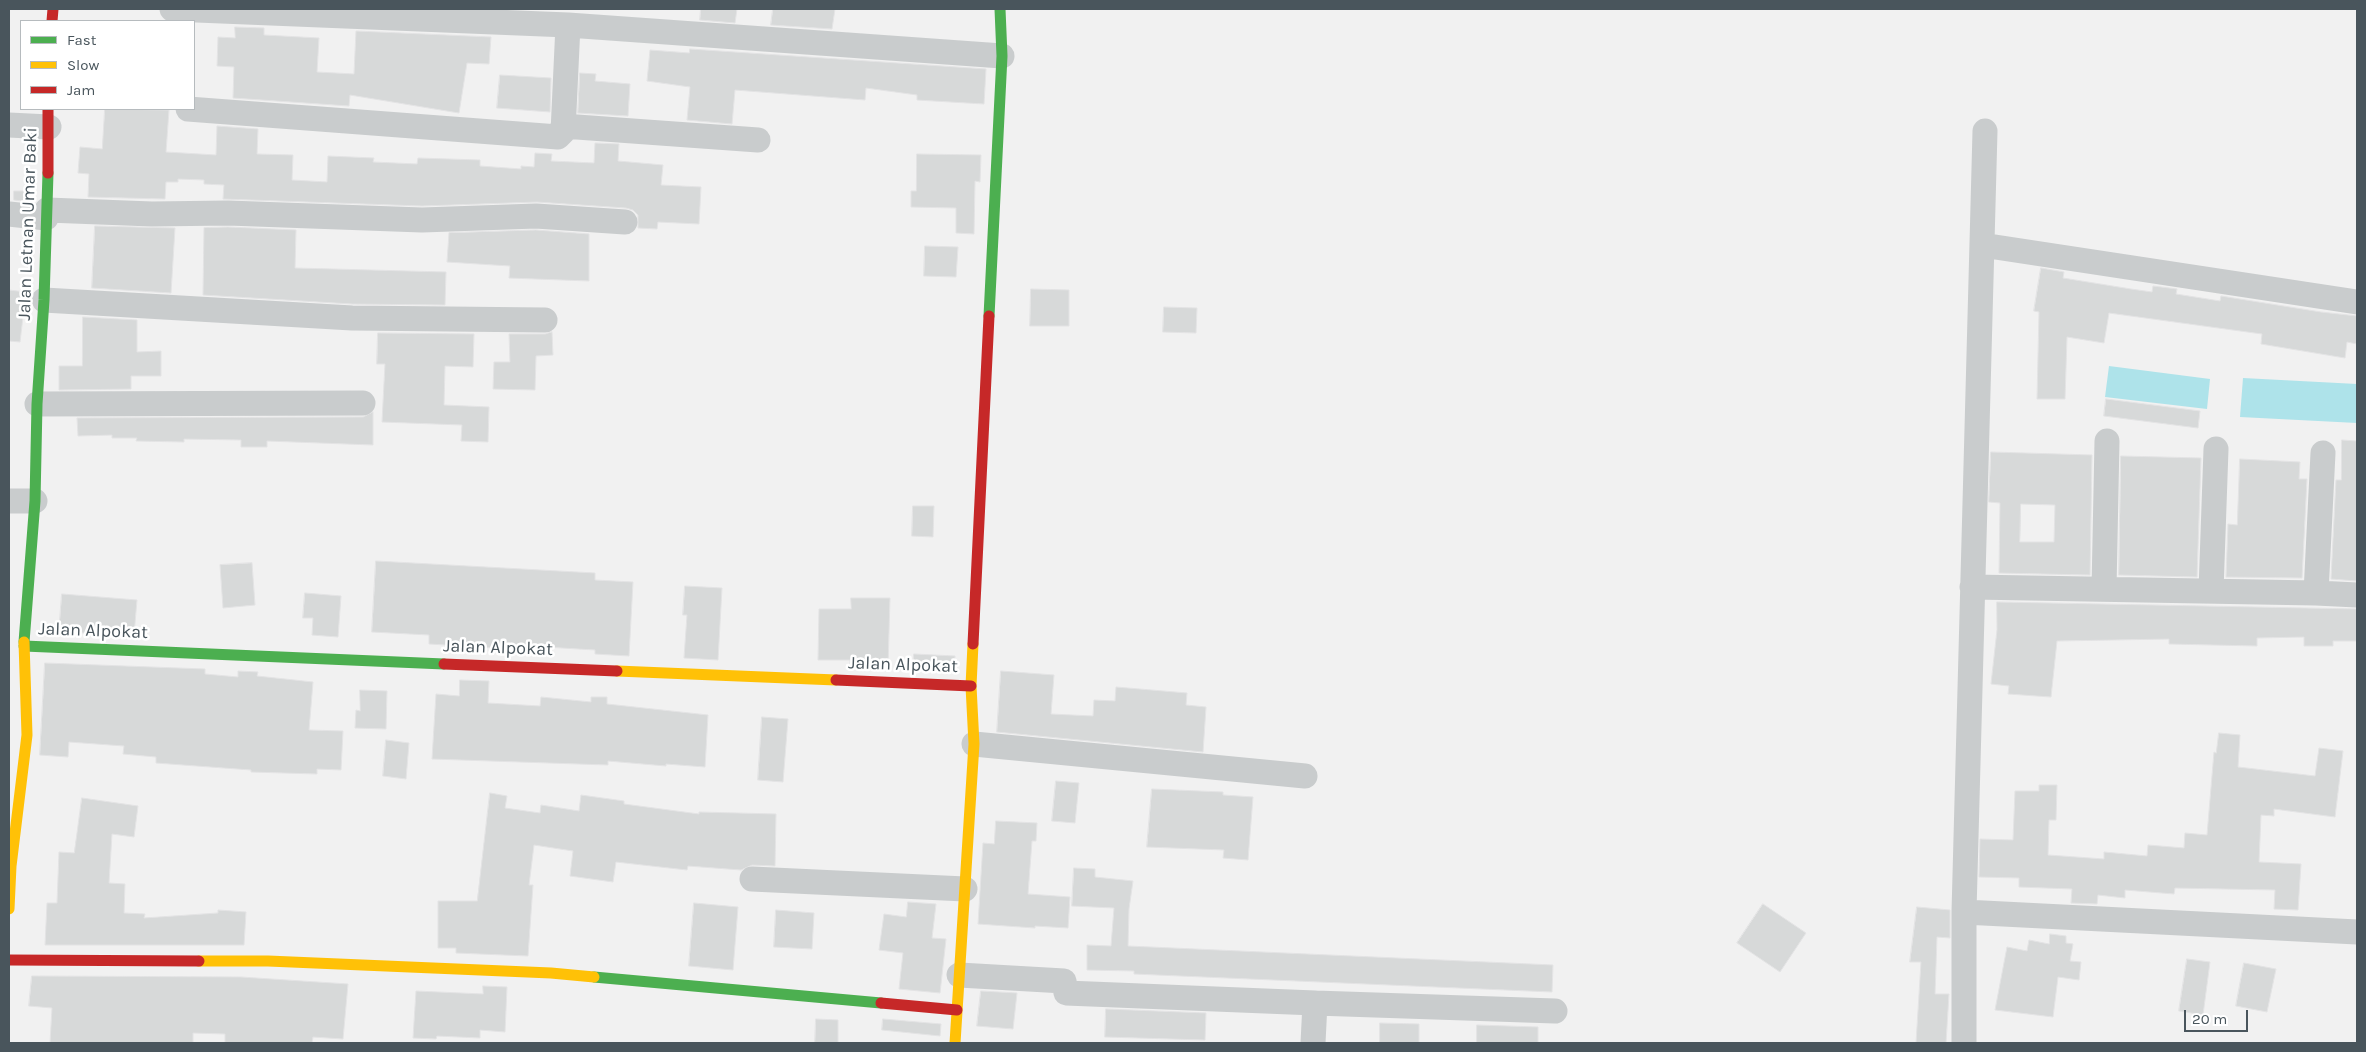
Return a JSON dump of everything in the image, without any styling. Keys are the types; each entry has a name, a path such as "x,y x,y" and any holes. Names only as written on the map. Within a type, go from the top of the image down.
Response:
{"street":[{"path":"172,9 568,25 1002,56"},
{"path":"955,1043 974,744 971,686 1002,56 1000,9"},
{"path":"195,110 558,137 563,132 568,25"},
{"path":"9,125 49,118"},
{"name":"Jalan Letnan Umar Baki","path":"9,909 10,866 27,735 24,646 35,501 37,404 44,300 49,118"},
{"path":"563,126 758,140"},
{"path":"1964,1043 1964,912 1985,130"},
{"path":"9,214 228,213 422,220 536,216 625,222"},
{"path":"1982,245 2357,302"},
{"path":"44,300 352,318 545,320"},
{"path":"37,404 363,404"},
{"path":"2104,589 2107,440"},
{"path":"2211,592 2216,449"},
{"path":"2316,593 2323,453"},
{"path":"9,500 35,501"},
{"path":"1972,587 2357,595"},
{"name":"Jalan Alpokat","path":"24,646 971,686"},
{"path":"974,744 1305,776"},
{"path":"752,878 965,889"},
{"path":"1964,912 2357,932"},
{"path":"9,960 268,961 551,973 957,1010"},
{"path":"959,975 1064,981 1066,993 1555,1011"},
{"path":"1313,1043 1315,1003"}],"water":[{"path":"2109,366 2210,379 2207,409 2105,397"},
{"path":"2243,378 2357,384 2357,423 2240,417"}],"building":[{"path":"701,9 737,9 735,23 700,20"},
{"path":"773,9 835,9 832,29 771,25"},
{"path":"235,27 264,28 264,35 319,38 317,72 354,74 356,31 491,37 489,64 467,63 459,113 350,95 349,106 233,98 234,67 217,66 218,37 235,38"},
{"path":"690,49 986,69 984,104 917,100 917,95 866,88 865,100 735,90 732,124 687,120 690,87 647,81 650,50 689,53"},
{"path":"580,73 596,74 595,81 630,84 628,116 578,113"},
{"path":"500,75 551,78 550,112 497,108"},
{"path":"105,110 169,110 166,152 216,155 217,126 258,129 257,154 293,155 292,180 327,182 328,156 374,158 373,162 417,164 418,158 480,160 480,166 521,169 521,166 534,167 535,153 552,154 551,161 594,163 595,143 619,144 618,161 663,165 661,185 701,187 699,224 658,222 657,229 638,228 638,215 633,210 626,208 537,202 422,206 223,199 224,185 204,184 204,180 178,179 178,182 166,182 165,199 88,197 89,174 78,173 80,147 102,149"},
{"path":"917,154 981,155 980,182 975,181 974,234 956,233 956,208 911,207 911,191 916,191"},
{"path":"14,191 32,191 31,202 14,200"},
{"path":"95,226 175,228 171,293 92,288"},
{"path":"228,227 296,230 295,268 446,272 445,305 352,304 203,295 204,228"},
{"path":"536,230 589,234 589,281 509,278 510,266 447,262 449,233"},
{"path":"925,246 958,247 956,277 924,276"},
{"path":"2041,268 2064,272 2063,278 2131,289 2152,292 2153,286 2177,289 2176,294 2220,301 2221,296 2357,316 2357,344 2347,342 2345,358 2261,344 2262,334 2109,313 2104,343 2067,337 2065,399 2037,399 2039,312 2034,311"},
{"path":"1031,289 1069,290 1069,326 1030,326"},
{"path":"9,290 26,292 20,342 9,341"},
{"path":"1164,307 1197,308 1196,333 1163,332"},
{"path":"83,317 137,320 137,352 161,351 161,376 131,376 131,389 59,390 59,366 82,366"},
{"path":"552,332 553,355 536,356 535,390 493,389 494,362 510,362 509,334 545,334"},
{"path":"378,333 474,334 473,367 445,366 444,405 489,407 488,442 461,441 462,425 382,422 385,364 377,364"},
{"path":"2106,399 2200,411 2198,428 2104,416"},
{"path":"373,412 373,445 267,441 267,447 241,447 241,440 184,439 184,442 136,441 137,438 112,438 112,435 78,436 77,418 363,417"},
{"path":"2342,440 2357,441 2357,581 2331,579 2336,480 2341,480"},
{"path":"1991,452 2092,455 2090,575 1999,573 2000,503 1989,502","holes":["2021,504 2055,505 2054,542 2020,542"]},
{"path":"2121,456 2201,458 2197,577 2119,575"},
{"path":"2240,459 2300,462 2299,479 2307,479 2302,578 2226,577 2228,524 2237,525"},
{"path":"913,506 934,506 933,537 912,536"},
{"path":"376,561 595,573 595,580 633,582 629,656 595,654 595,650 529,646 528,650 429,644 429,635 372,632"},
{"path":"252,563 255,605 223,608 220,565"},
{"path":"685,586 722,588 718,660 684,658 687,615 683,615"},
{"path":"305,593 341,596 338,637 312,635 313,618 303,618"},
{"path":"62,594 137,600 134,635 59,632"},
{"path":"851,598 890,598 888,667 850,665 850,660 818,660 819,609 851,609"},
{"path":"1997,602 2357,609 2357,641 2333,641 2333,646 2304,646 2304,637 2257,638 2257,646 2169,644 2169,639 2057,641 2051,697 2008,694 2009,686 1991,684 1997,630"},
{"path":"914,654 955,656 954,670 913,668"},
{"path":"45,663 205,669 205,674 238,677 238,671 258,672 257,676 313,682 309,730 343,731 341,770 317,769 317,774 251,772 251,770 156,763 156,757 123,754 124,746 69,742 68,757 40,755"},
{"path":"1001,671 1054,675 1051,714 1093,716 1094,700 1115,701 1116,687 1187,693 1186,705 1206,707 1203,752 997,732"},
{"path":"460,680 489,681 488,703 540,706 541,697 591,702 591,697 607,697 607,704 708,715 705,767 608,761 608,765 432,759 436,694 459,696"},
{"path":"360,690 387,691 386,729 355,728 356,710 360,711"},
{"path":"762,717 788,719 783,782 758,780"},
{"path":"2219,733 2240,735 2238,767 2315,776 2319,748 2343,751 2335,817 2274,809 2274,816 2261,815 2259,862 2301,864 2298,910 2274,909 2275,890 2175,888 2174,894 2125,890 2125,898 2098,895 2097,904 2071,903 2072,889 2019,887 2019,878 1979,877 1980,839 2013,840 2015,791 2039,791 2039,785 2057,785 2056,820 2049,820 2048,855 2104,859 2104,852 2147,856 2148,845 2184,848 2185,833 2207,835 2214,752 2216,753"},
{"path":"386,740 409,743 406,779 383,776"},
{"path":"1056,781 1079,783 1075,823 1052,821"},
{"path":"1152,789 1223,792 1223,795 1253,797 1248,860 1223,858 1224,850 1147,847"},
{"path":"490,793 507,796 505,808 540,813 541,805 579,811 581,795 624,801 624,804 699,814 699,812 776,814 775,866 752,865 741,870 688,866 687,870 616,862 613,882 570,876 573,851 534,845 529,885 533,885 528,956 456,953 456,948 438,948 438,901 477,901"},
{"path":"82,798 138,806 134,837 112,834 109,883 125,884 124,913 145,914 144,918 218,913 218,910 246,912 244,945 45,945 47,903 57,903 59,852 74,853"},
{"path":"996,821 1037,823 1036,841 1032,841 1028,894 1070,897 1068,928 978,924 983,843 994,844"},
{"path":"1074,868 1095,869 1095,877 1133,881 1129,909 1128,946 1553,965 1552,992 1134,974 1134,971 1087,970 1087,945 1111,946 1114,908 1072,906"},
{"path":"908,902 936,904 932,938 946,939 940,993 899,989 903,953 879,950 884,914 906,917"},
{"path":"694,903 738,907 733,970 689,966"},
{"path":"1763,904 1806,933 1780,972 1737,943"},
{"path":"1917,907 1950,910 1950,938 1937,937 1935,994 1949,994 1946,1043 1916,1043 1921,962 1910,962"},
{"path":"776,910 814,913 812,949 774,947"},
{"path":"2050,934 2066,936 2066,943 2073,944 2070,961 2081,962 2079,980 2058,977 2053,1017 1995,1010 2007,947 2027,951 2029,940 2049,944"},
{"path":"2187,959 2210,962 2203,1015 2179,1011"},
{"path":"2244,963 2276,969 2267,1012 2236,1006"},
{"path":"32,976 241,977 348,984 343,1039 313,1037 312,1043 225,1043 225,1034 193,1033 193,1043 50,1043 52,1008 29,1006"},
{"path":"483,986 507,987 505,1032 480,1030 480,1038 437,1036 436,1039 413,1038 416,991 483,994"},
{"path":"981,991 1017,993 1013,1029 977,1026"},
{"path":"1106,1009 1206,1013 1205,1040 1105,1037"},
{"path":"816,1019 838,1020 838,1043 815,1043"},
{"path":"883,1019 941,1024 940,1036 882,1030"},
{"path":"1380,1023 1419,1024 1419,1043 1380,1043"},
{"path":"1477,1025 1538,1027 1538,1043 1477,1043"}],"traffic: fast":[{"path":"989,316 1002,56 1000,9"},
{"path":"24,642 35,501 37,404 44,300 48,173"},
{"path":"24,646 444,664"},
{"path":"594,977 881,1003"}],"traffic: slow":[{"path":"9,909 11,866 27,735 24,642"},
{"path":"955,1043 974,744 971,686 973,644"},
{"path":"617,671 836,680"},
{"path":"199,961 268,961 551,973 594,977"}],"traffic: jam":[{"path":"52,20 53,9"},
{"path":"48,110 48,173"},
{"path":"973,644 989,316"},
{"path":"444,664 617,671"},
{"path":"836,680 971,686"},
{"path":"9,960 199,961"},
{"path":"881,1003 957,1010"}]}
